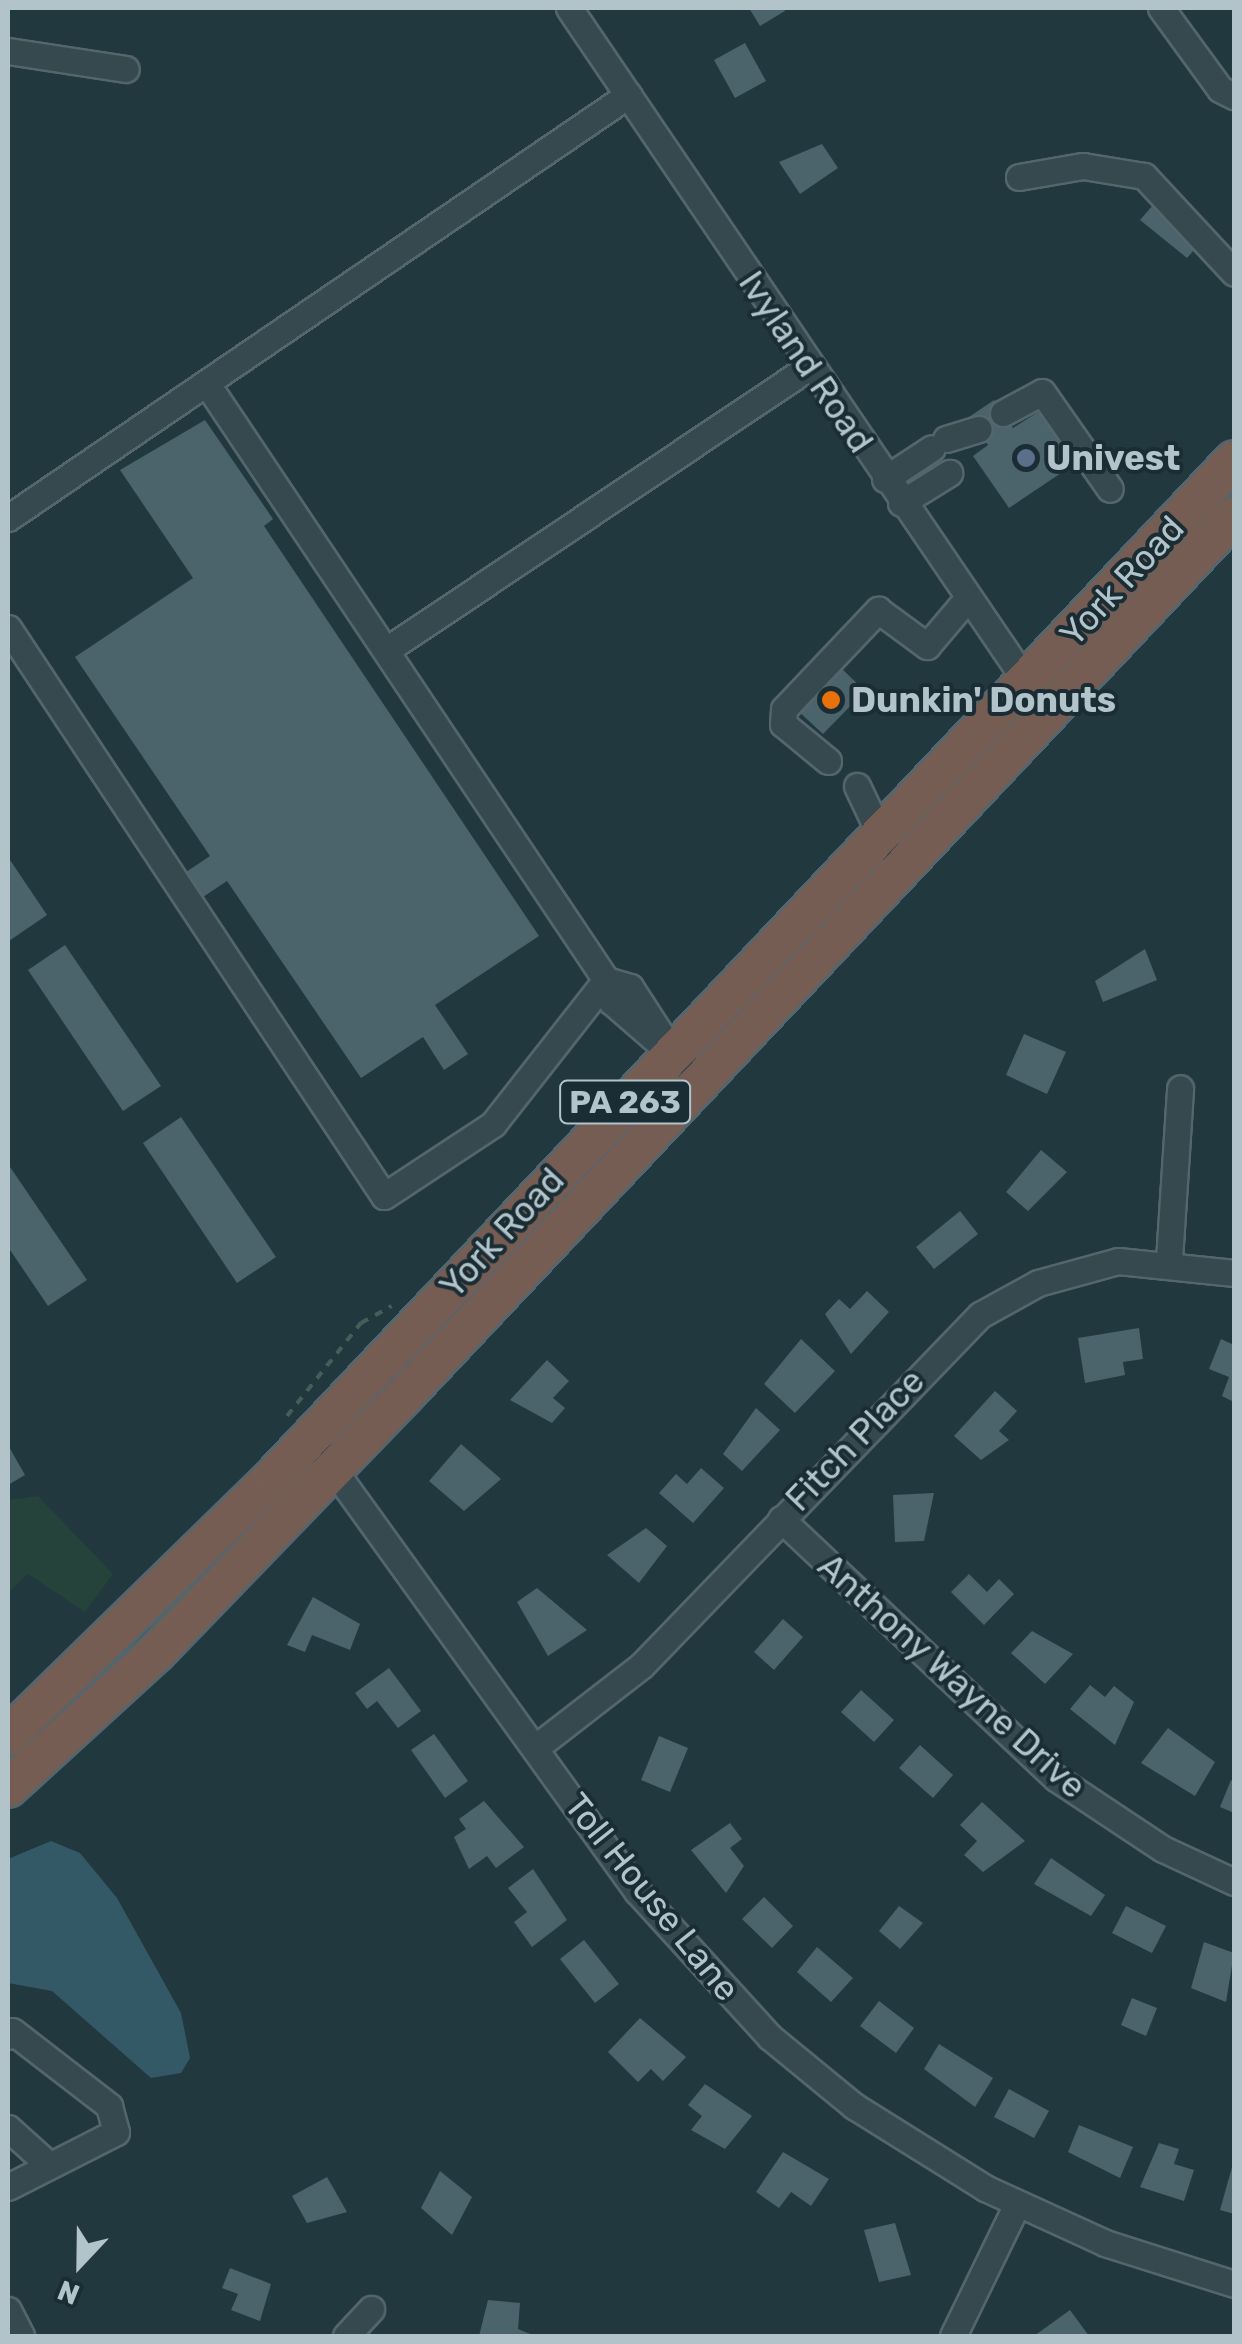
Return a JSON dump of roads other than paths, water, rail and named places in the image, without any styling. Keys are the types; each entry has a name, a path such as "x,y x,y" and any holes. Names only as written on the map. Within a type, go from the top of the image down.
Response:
{"highway":[{"name":"York Road","path":"8,1788 210,1597 906,865 1038,697 1234,460"},
{"name":"York Road","path":"8,1736 183,1570 877,839 1234,516"}],"street":[{"path":"1161,8 1220,89 1234,96"},
{"name":"Ivyland Road","path":"573,9 966,600 1038,697"},
{"path":"8,51 126,69"},
{"path":"8,518 628,96"},
{"path":"1019,177 1083,166 1144,176 1234,274"},
{"path":"388,649 809,367"},
{"path":"208,384 388,649 639,1034 672,1052 702,1080"},
{"path":"1002,412 1042,392 1110,490"},
{"path":"885,479 939,444 978,429"},
{"path":"901,503 949,473"},
{"path":"828,761 783,724 788,704 878,610 927,646 966,600"},
{"path":"8,628 384,1196 493,1124 606,980"},
{"path":"856,786 877,839 906,865"},
{"path":"1170,1260 1180,1088"},
{"name":"Fitch Place","path":"536,1748 642,1665 980,1315 1077,1269 1170,1260 1234,1273"},
{"name":"Toll House Lane","path":"310,1437 659,1918 770,2037 854,2106 1017,2204 1234,2284"},
{"name":"Anthony Wayne Drive","path":"780,1519 1056,1778 1163,1849 1234,1882"},
{"path":"183,1570 210,1597"},
{"path":"8,2036 12,2030 110,2106 116,2132 8,2188"},
{"path":"8,2128 49,2165"},
{"path":"953,2336 1017,2204"},
{"path":"346,2336 371,2309"},
{"path":"8,2310 19,2336"}],"water":[{"path":"51,1841 80,1853 117,1898 181,2013 190,2058 181,2073 151,2078 52,1991 8,1983 8,1859"}],"place":[{"name":"Univest","path":"1026,458"},
{"name":"Dunkin' Donuts","path":"831,700"}]}
